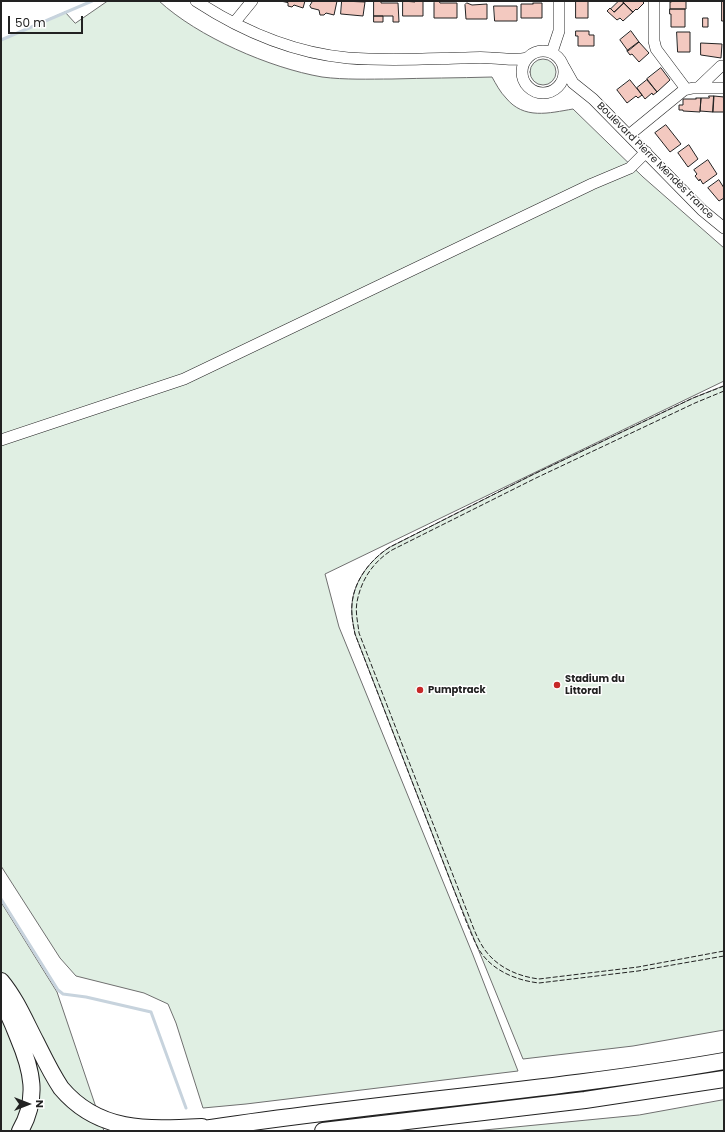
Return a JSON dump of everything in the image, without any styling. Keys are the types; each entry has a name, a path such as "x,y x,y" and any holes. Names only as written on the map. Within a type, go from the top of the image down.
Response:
{"highway":[{"path":"1,981 15,1001 55,1079 71,1100 86,1114 108,1125 129,1129 230,1125"},
{"path":"1,1000 10,1016 25,1052 32,1081 30,1107 20,1131"},
{"path":"191,1131 306,1114 556,1086 666,1071 724,1061"},
{"path":"323,1131 591,1100 724,1079"}],"street":[{"path":"196,1 234,24 270,39 308,51 338,56 384,60 486,58 501,59 515,60 527,58 538,51 545,51 552,52 560,58 564,67 563,80 556,89 550,92 544,93 534,91 526,85 522,73 516,66 501,59"},
{"path":"234,24 252,1"},
{"path":"552,52 559,31 559,1"},
{"path":"654,1 654,41 656,49 686,89"},
{"path":"522,73 523,64 527,58"},
{"path":"698,88 721,66 724,66"},
{"name":"Boulevard Pierre Mendès France","path":"564,67 573,83 593,99 702,210 724,228"},
{"path":"629,135 686,89 724,88"},
{"name":"Boulevard Pierre Mendès France","path":"556,89 572,89 585,93"},
{"path":"1,440 184,379 592,184 630,168 646,152"}],"green space":[{"path":"108,1 159,1 194,27 214,38 258,58 302,73 322,77 348,79 492,77 504,96 513,105 521,110 546,113 573,109 643,177 724,248 724,381 325,574 339,627 473,955 518,1071 203,1108 176,1023 168,1004 144,993 76,976 60,958 1,866 1,40 65,12 75,23"},
{"path":"543,59 552,63 556,72 552,81 543,85 534,81 530,72 534,63"},
{"name":"Stadium du Littoral","path":"724,386 724,1030 633,1046 523,1059 452,885 355,634 352,612 353,595 360,579 370,564 390,547 534,474 693,398"},
{"path":"1,902 57,992 104,1131 1,1131"},
{"path":"724,1100 724,1131 474,1131 639,1115"}],"building":[{"path":"281,1 305,1 303,8 294,5 292,7 288,6 288,3"},
{"path":"313,1 337,1 334,15 326,13 324,15 320,15 319,10 311,8 310,6"},
{"path":"342,1 365,2 363,16 341,14"},
{"path":"374,1 381,1 381,3 398,3 399,22 393,22 393,16 374,16"},
{"path":"403,1 423,1 423,16 403,16"},
{"path":"439,1 440,3 457,3 457,18 434,18 434,3"},
{"path":"576,1 588,1 588,18 576,18"},
{"path":"619,1 624,3 614,12 611,9"},
{"path":"622,1 642,1 644,3 633,12"},
{"path":"671,1 686,1 686,9 670,9"},
{"path":"722,1 724,1 724,21 722,21"},
{"path":"467,3 472,5 487,4 487,19 466,19 465,5"},
{"path":"542,3 542,18 521,18 521,4"},
{"path":"624,3 633,12 623,21 620,18 617,20 607,11 610,8 614,12"},
{"path":"494,6 517,6 517,21 495,21"},
{"path":"670,9 685,9 685,27 671,27"},
{"path":"374,16 383,16 383,22 374,22"},
{"path":"703,18 708,18 708,27 703,27"},
{"path":"576,31 589,31 589,35 594,35 594,46 578,46 578,36 576,36"},
{"path":"631,31 639,42 628,51 620,40"},
{"path":"677,32 690,32 690,52 678,52"},
{"path":"639,42 649,53 639,62 627,51"},
{"path":"701,43 722,44 721,58 701,55"},
{"path":"661,68 670,80 657,92 647,79"},
{"path":"630,80 642,95 638,98 636,96 627,103 617,90"},
{"path":"647,80 657,92 653,95 652,93 645,99 637,88"},
{"path":"709,96 714,96 713,112 700,111 701,98 709,98"},
{"path":"714,96 724,97 724,112 713,112"},
{"path":"701,98 700,112 679,110 679,105 683,105 683,99"},
{"path":"666,125 681,144 670,152 655,133"},
{"path":"689,145 698,159 688,167 678,153"},
{"path":"708,160 717,174 703,184 700,179 699,181 695,176 697,174 694,170"},
{"path":"719,180 724,188 724,198 719,201 708,188"}],"waterway":[{"path":"1,40 92,1"},
{"path":"1,899 58,990 63,994 86,997 151,1012 186,1108"}],"fence":[{"path":"724,386 693,398 534,474 390,547 370,564 360,579 353,595 352,608 352,619 355,634 466,921 476,944 487,960 511,976 539,983 638,971 724,956"},
{"path":"724,391 695,403 536,478 392,550 379,560 369,572 361,586 356,610 359,633 473,928 480,942 491,957 505,968 513,972 539,979 638,967 724,951"}],"place":[{"name":"Stadium du Littoral","path":"557,685"},
{"name":"Pumptrack","path":"420,690"}]}
